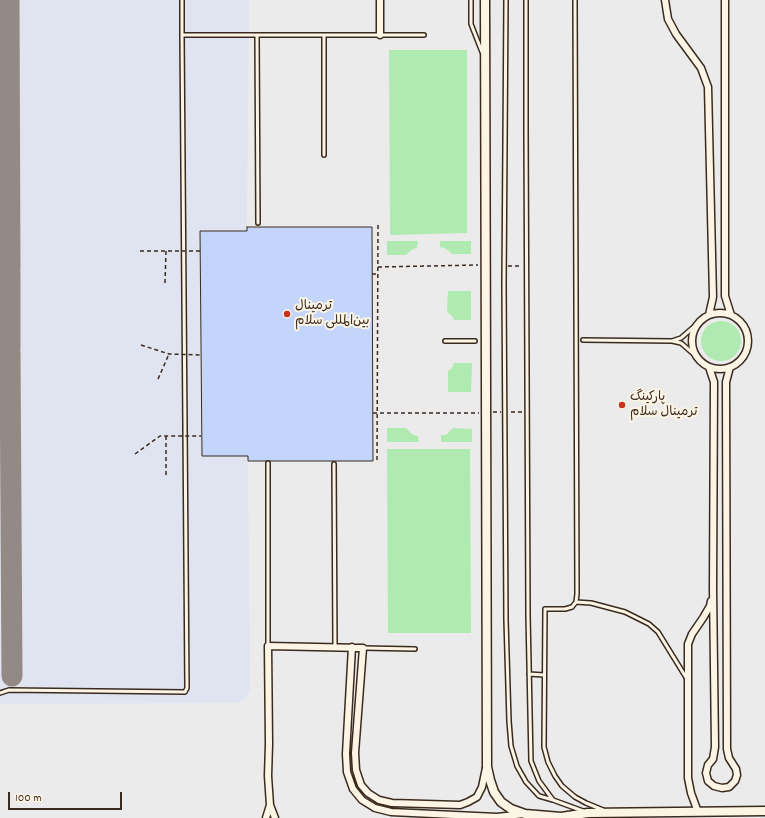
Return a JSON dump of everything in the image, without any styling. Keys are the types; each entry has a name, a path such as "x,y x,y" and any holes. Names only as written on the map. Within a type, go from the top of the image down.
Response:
{"street":[{"path":"380,0 380,35"},
{"path":"275,818 270,805 268,776 268,646 363,648 355,753 356,770 361,785 368,793 379,800 392,803 460,805 477,797 482,787 487,767 484,0"},
{"path":"665,0 668,19 676,34 701,68 708,87 713,297 709,315"},
{"path":"725,0 725,296 731,315"},
{"path":"716,313 731,315 744,327 747,336 747,346 744,355 738,362 730,367 716,369 709,367 696,356 693,349 693,332 696,325 709,315 716,313"},
{"path":"709,367 714,382 713,588 716,747 713,759 708,766 706,773 708,781 711,784 722,788 729,787 735,781 737,774 736,769 729,758 727,749 726,382 730,367"},
{"path":"698,812 691,793 688,778 688,644 692,634 710,606 713,588"},
{"path":"352,647 346,754 347,772 353,789 362,800 375,808 391,812 496,817 525,814 560,817 588,813 765,811"},
{"path":"487,767 494,792 501,802 511,809 525,814"},
{"path":"266,818 270,805"}],"lane":[{"path":"0,693 9,690 185,692 187,688 182,0"},
{"path":"471,0 471,24 485,58"},
{"path":"506,0 504,266 506,620 511,746 517,766 526,782 539,796 588,813"},
{"path":"526,0 526,266 531,761 539,782 553,800"},
{"path":"575,0 577,579 576,602 572,607 564,609 545,609 544,747 554,776 562,786 575,797 611,813"},
{"path":"182,35 424,36"},
{"path":"257,35 258,223"},
{"path":"324,35 324,155"},
{"path":"672,341 681,338 696,325"},
{"path":"583,340 672,341 681,343 696,356"},
{"path":"445,341 474,341"},
{"path":"268,464 268,646"},
{"path":"334,464 335,647"},
{"path":"576,602 591,603 625,612 649,624 658,632 688,680"},
{"path":"363,648 415,649"},
{"path":"529,674 544,675"}],"path":[{"path":"377,460 378,224"},
{"path":"140,251 201,251"},
{"path":"165,282 166,251"},
{"path":"377,267 485,265"},
{"path":"504,266 526,266"},
{"path":"372,274 378,274"},
{"path":"141,345 168,354 201,354"},
{"path":"158,379 168,354"},
{"path":"373,412 527,412"},
{"path":"135,454 160,436 201,436"},
{"path":"166,436 166,475"}],"shaded area":[{"path":"0,0 249,0 247,227 372,227 373,461 248,461 250,690 248,695 243,700 236,703 0,704"}],"green space":[{"path":"389,50 467,50 467,233 390,235"},
{"path":"387,241 418,241 417,248 413,249 406,255 387,255"},
{"path":"440,241 471,241 471,254 452,254 445,248 440,247"},
{"path":"448,291 471,291 471,320 454,320 447,312"},
{"path":"721,321 729,323 735,327 739,333 741,341 739,349 735,355 729,359 721,361 713,359 707,355 703,349 701,341 703,333 707,327 713,323"},
{"path":"454,363 472,363 471,392 448,392 448,371 452,368"},
{"path":"387,428 406,428 413,435 418,436 419,442 387,442"},
{"path":"453,428 472,429 472,442 441,442 441,435 446,435"},
{"path":"387,449 470,449 471,633 388,633"}],"building":[{"name":"ترمینال بین‌المللی سلام","path":"247,227 372,227 373,461 248,461 248,456 202,456 200,231 247,231"}],"taxiway":[{"path":"0,290 10,268 9,0"},
{"path":"10,273 10,348"},
{"path":"0,329 7,338 10,352 12,676"}],"place":[{"name":"ترمینال بین‌المللی سلام","path":"287,314"},
{"name":"پارکینگ ترمینال سلام","path":"622,405"}]}
